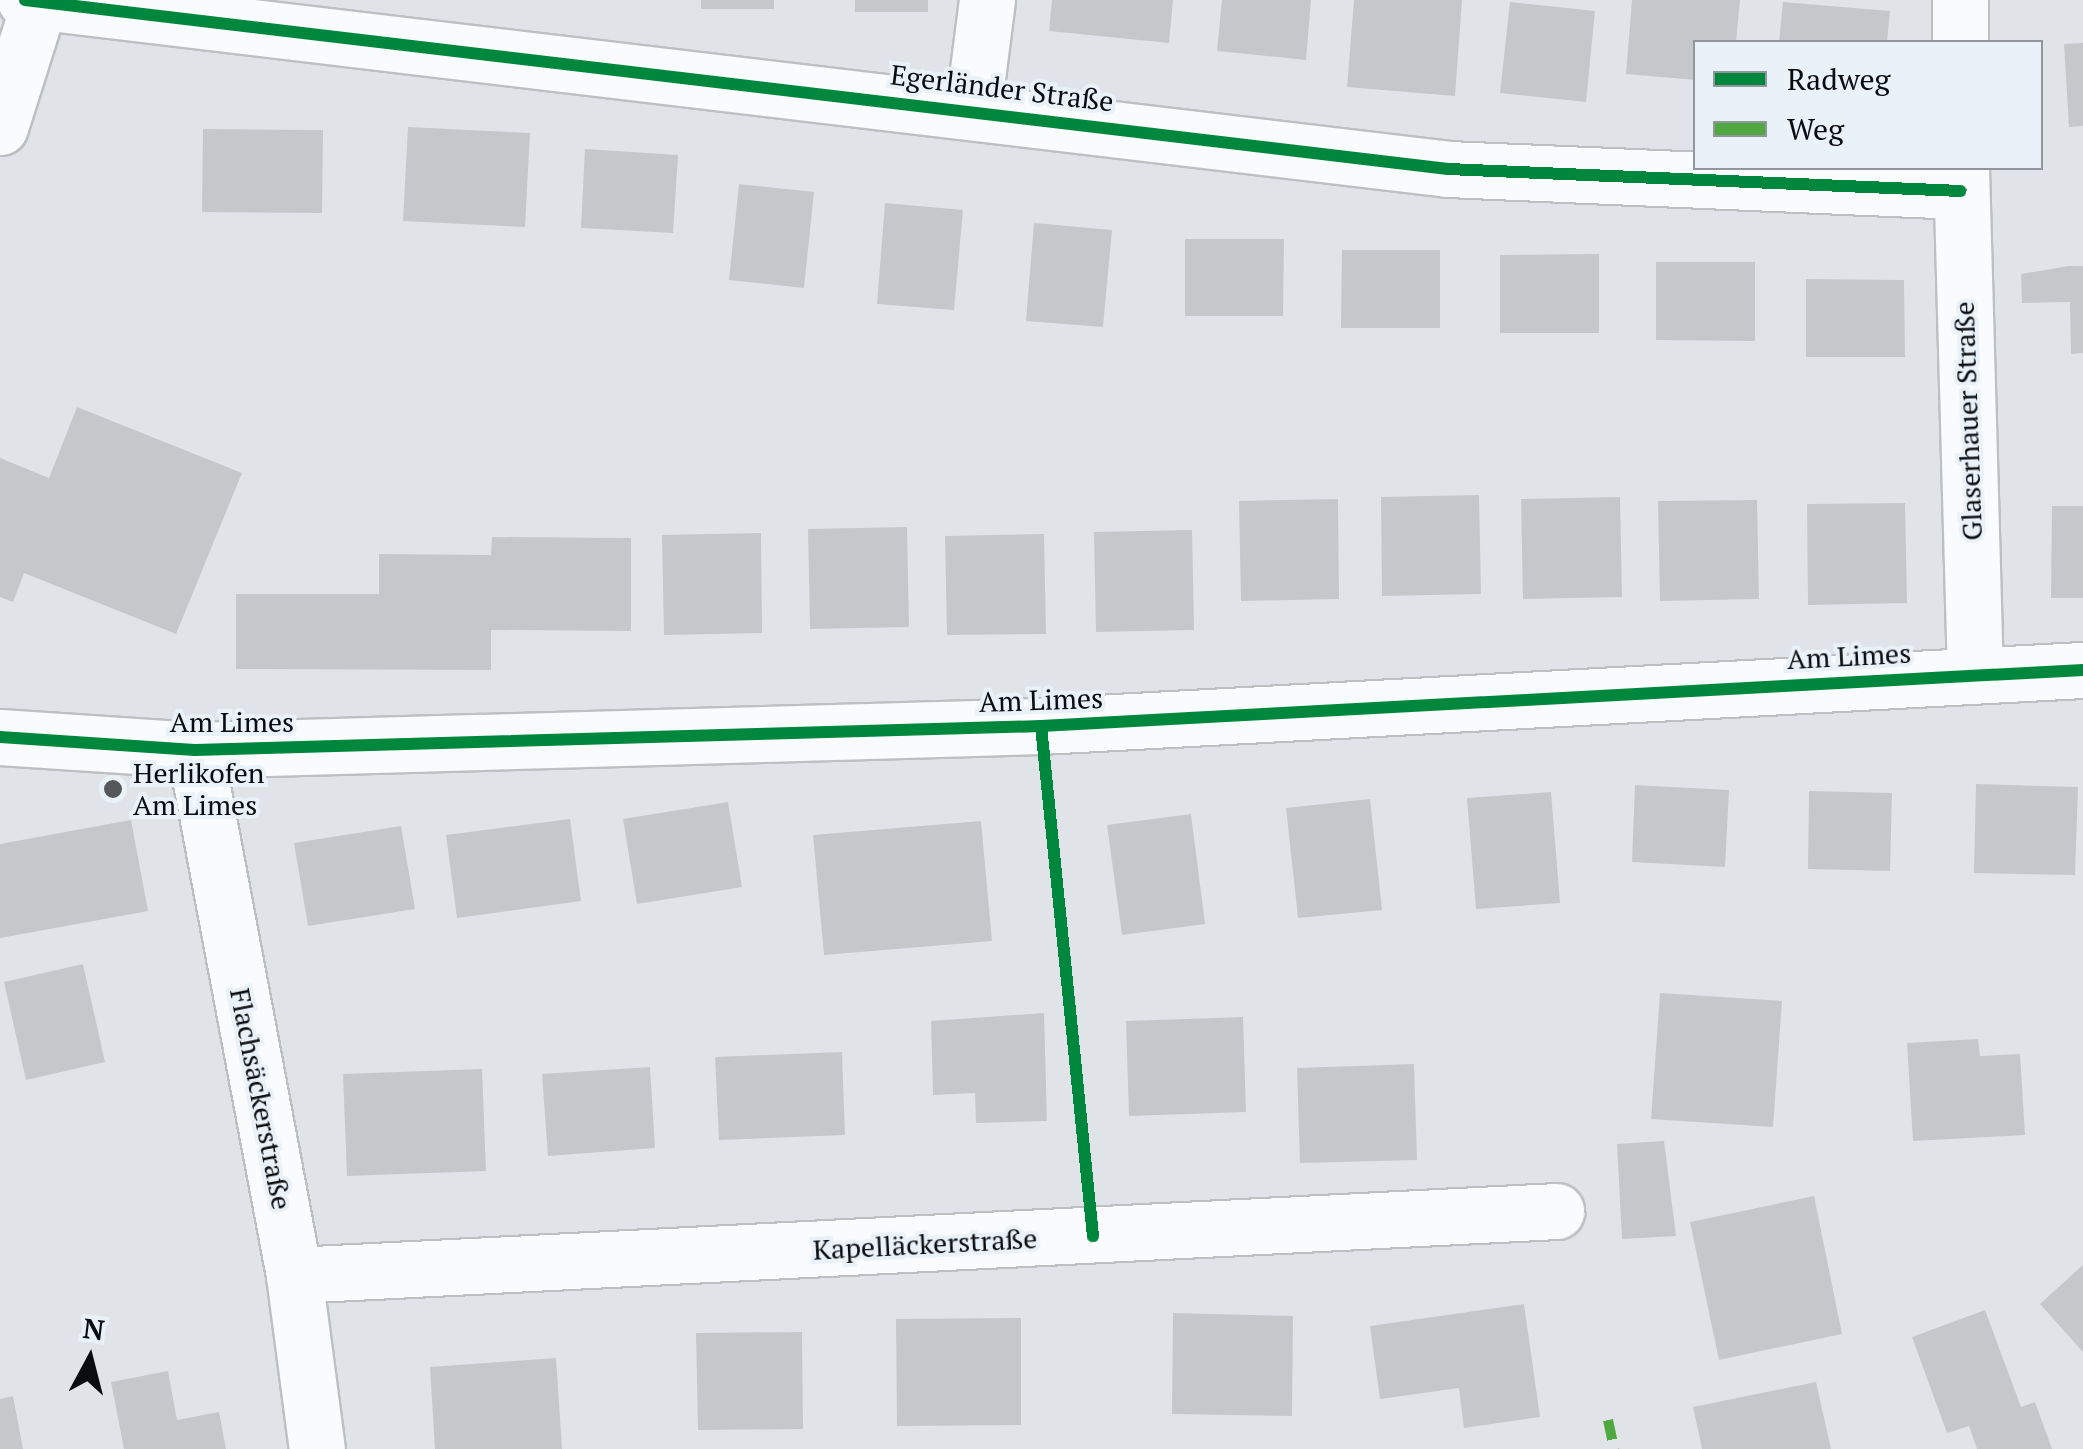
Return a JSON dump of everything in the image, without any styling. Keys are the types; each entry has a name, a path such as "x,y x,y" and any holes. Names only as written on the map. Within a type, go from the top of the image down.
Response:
{"street":[{"name":"Egerländer Straße","path":"25,0 973,109 1448,169 1961,179"},
{"path":"973,109 987,0"},
{"path":"1960,0 1960,40"},
{"path":"0,126 40,1"},
{"name":"Glaserhauer Straße","path":"1961,179 1976,674"},
{"name":"Am Limes","path":"0,737 195,750 1042,726 2083,670"},
{"name":"Flachsäckerstraße","path":"195,750 294,1275 318,1449"},
{"name":"Kapelläckerstraße","path":"294,1275 1556,1211"}],"building":[{"path":"701,0 774,0 774,9 701,9"},
{"path":"855,0 928,0 928,12 855,12"},
{"path":"1052,0 1173,0 1169,43 1049,31"},
{"path":"1222,0 1311,0 1306,60 1217,51"},
{"path":"1354,0 1462,0 1455,96 1347,87"},
{"path":"1632,0 1740,0 1736,40 1693,40 1693,80 1626,74"},
{"path":"1510,2 1595,11 1586,102 1500,93"},
{"path":"1783,2 1890,11 1887,40 1779,40"},
{"path":"2083,43 2083,126 2069,127 2064,44"},
{"path":"408,127 530,133 525,227 403,221"},
{"path":"203,129 323,130 322,213 202,212"},
{"path":"585,149 678,155 673,233 581,228"},
{"path":"739,184 814,192 804,288 729,280"},
{"path":"885,203 963,210 954,310 877,304"},
{"path":"1034,223 1112,230 1103,327 1026,321"},
{"path":"1185,239 1284,239 1283,316 1185,316"},
{"path":"1342,250 1440,250 1440,328 1341,328"},
{"path":"1599,254 1599,333 1500,333 1500,255"},
{"path":"1656,262 1755,262 1755,341 1656,340"},
{"path":"2083,266 2083,353 2071,354 2070,302 2022,303 2021,274"},
{"path":"1806,279 1904,280 1905,357 1806,357"},
{"path":"77,407 242,473 176,634 24,573 13,602 0,597 0,458 49,478"},
{"path":"1479,495 1481,594 1382,596 1381,497"},
{"path":"1620,497 1622,597 1523,599 1521,499"},
{"path":"1338,499 1339,599 1241,601 1239,501"},
{"path":"1757,500 1759,599 1660,601 1658,501"},
{"path":"1905,503 1907,603 1808,605 1807,504"},
{"path":"2052,506 2083,506 2083,598 2051,598"},
{"path":"907,527 909,627 810,629 808,529"},
{"path":"1192,530 1194,630 1096,632 1094,532"},
{"path":"761,533 762,633 664,635 662,535"},
{"path":"1044,534 1046,634 947,635 945,536"},
{"path":"492,537 631,538 631,631 491,630 491,670 236,669 236,594 379,594 379,554 491,555"},
{"path":"1976,784 2078,787 2075,875 1974,873"},
{"path":"1635,785 1729,790 1725,867 1632,862"},
{"path":"1809,791 1892,793 1890,871 1808,869"},
{"path":"1551,792 1560,903 1476,909 1467,798"},
{"path":"1370,799 1382,910 1298,918 1286,808"},
{"path":"728,802 742,887 637,904 623,819"},
{"path":"1191,814 1205,924 1122,935 1107,825"},
{"path":"570,819 581,901 457,918 446,835"},
{"path":"131,820 148,911 0,938 0,844"},
{"path":"981,821 992,941 824,955 813,835"},
{"path":"401,826 415,909 308,926 294,843"},
{"path":"83,964 105,1062 26,1080 4,982"},
{"path":"1660,993 1782,1001 1773,1127 1651,1119"},
{"path":"1044,1013 1047,1121 976,1123 975,1093 933,1095 931,1021"},
{"path":"1243,1017 1246,1112 1129,1116 1126,1021"},
{"path":"1978,1039 1980,1056 2020,1054 2025,1135 1913,1141 1907,1043"},
{"path":"842,1052 845,1135 719,1140 715,1057"},
{"path":"1414,1064 1417,1160 1300,1163 1297,1068"},
{"path":"650,1067 655,1148 548,1156 542,1074"},
{"path":"482,1069 486,1171 347,1176 343,1074"},
{"path":"1664,1141 1676,1236 1622,1239 1617,1144"},
{"path":"1814,1196 1842,1334 1719,1360 1690,1222"},
{"path":"2083,1265 2083,1352 2040,1304"},
{"path":"1524,1304 1540,1417 1464,1428 1459,1388 1380,1399 1370,1326"},
{"path":"1985,1310 2021,1407 2035,1402 2052,1449 1977,1449 1969,1426 1947,1433 1912,1337"},
{"path":"1173,1313 1293,1316 1292,1416 1172,1414"},
{"path":"1021,1318 1021,1425 897,1426 896,1319"},
{"path":"802,1332 803,1429 698,1430 696,1333"},
{"path":"556,1358 562,1449 435,1449 430,1367"},
{"path":"168,1371 177,1420 219,1412 226,1449 124,1449 111,1382"},
{"path":"1816,1382 1831,1449 1702,1449 1693,1407"},
{"path":"13,1396 23,1449 0,1449 0,1399"}],"marked path":[{"path":"1608,1420 1614,1449"}],"cycle path":[{"path":"25,0 1448,169 1961,191"},
{"path":"0,737 195,750 1041,726 2083,670"},
{"path":"1041,726 1093,1236"}],"place":[{"name":"Herlikofen Am Limes","path":"113,789"}]}
